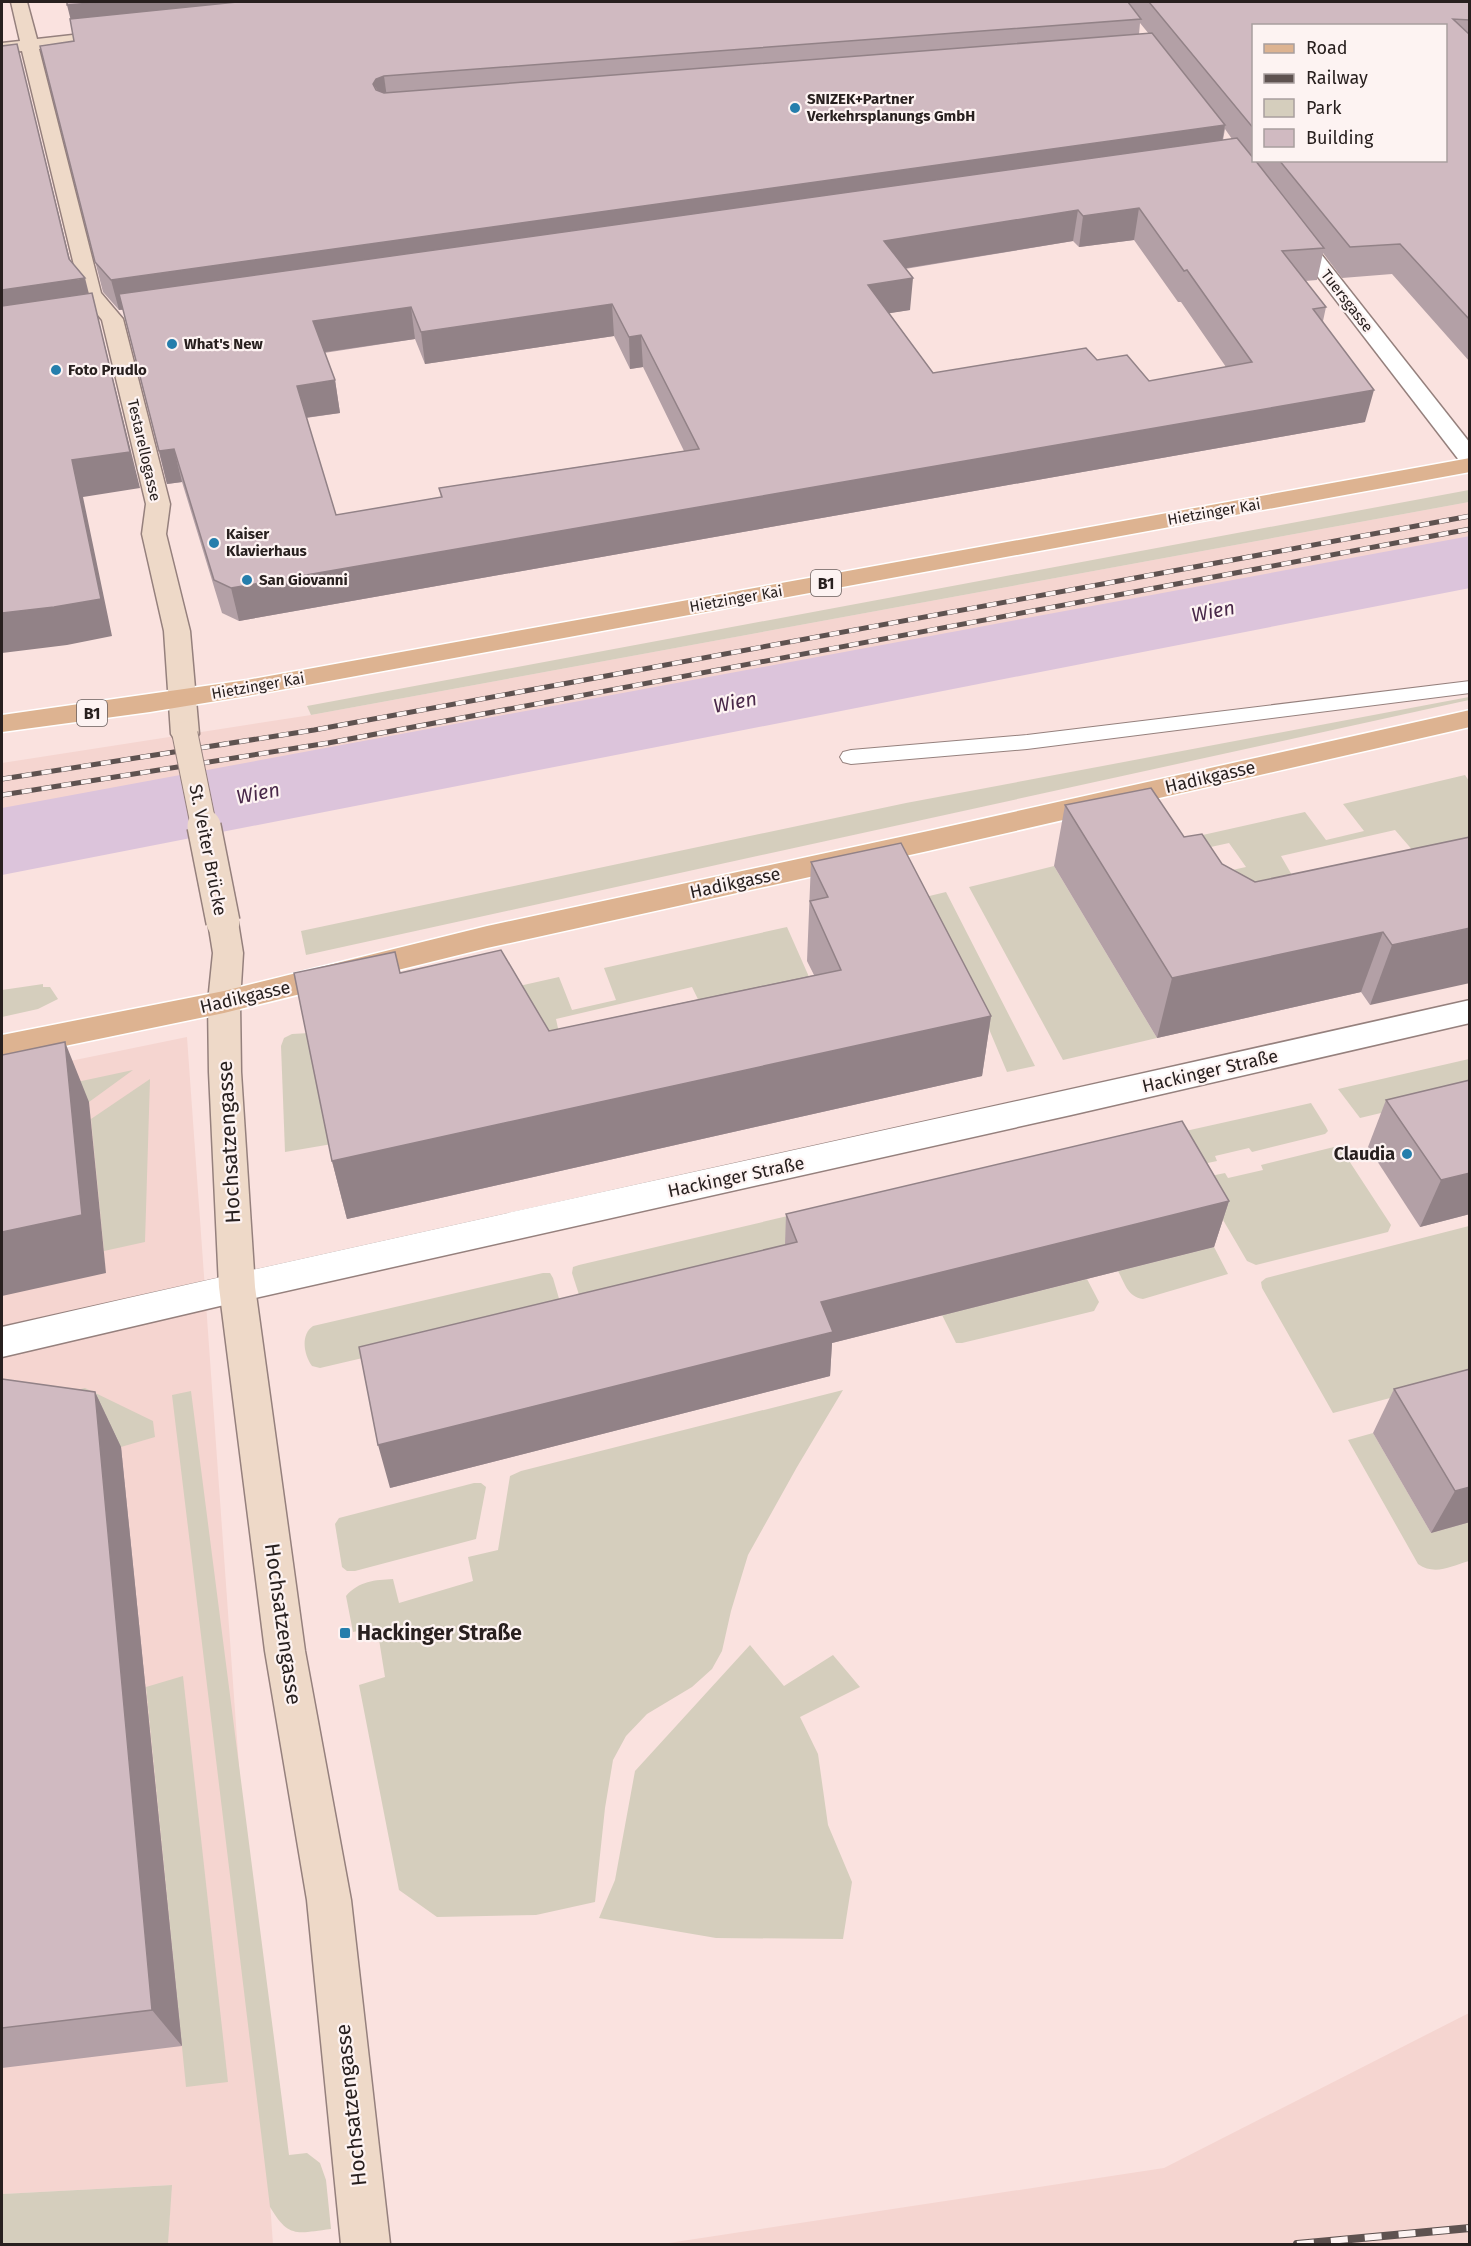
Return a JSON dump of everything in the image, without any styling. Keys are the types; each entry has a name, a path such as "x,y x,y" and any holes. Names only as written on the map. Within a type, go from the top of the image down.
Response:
{"main road":[{"name":"Hietzinger Kai","path":"2,724 183,699 1470,465"},
{"name":"Hadikgasse","path":"2,1047 224,1002 488,937 1470,718"}],"street":[{"name":"Testarellogasse","path":"19,2 91,294 112,319 158,504 154,534 177,631 183,699"},
{"path":"2,48 139,33"},
{"name":"Tuersgasse","path":"1281,216 1470,459"},
{"name":"St. Veiter Brücke","path":"183,699 185,734 228,952 224,1002"},
{"name":"Hochsatzengasse","path":"224,1002 225,1072 237,1287 285,1651 329,1900 366,2244"},
{"name":"Hackinger Straße","path":"2,1342 237,1287 1059,1106 1470,1011"}],"lane":[{"path":"851,757 1027,742 1470,687"}],"shaded area":[{"path":"1469,502 1469,544 931,648 925,646 2,819 2,763 311,715"},
{"path":"187,1037 273,2244 168,2244 171,2185 2,2194 2,1075"},
{"path":"1469,2013 1469,2244 662,2244 1164,2168"}],"green space":[{"path":"1469,490 1469,502 311,715 307,706"},
{"path":"1469,697 1469,700 306,955 301,931 906,803"},
{"path":"1465,775 1469,781 1469,877 1441,883 1395,830 1281,856 1312,910 1214,874 1246,867 1229,843 1197,850 1158,845 1305,812 1326,840 1364,831 1343,804"},
{"path":"1054,866 1157,1038 1063,1060 969,887"},
{"path":"946,892 1035,1066 1007,1072 968,979 896,904"},
{"path":"787,927 821,1004 717,1038 692,987 556,1019 567,1070 429,1006 559,977 572,1010 616,1000 604,968"},
{"path":"43,984 43,987 50,987 58,999 38,1009 2,1017 2,990"},
{"path":"309,1033 332,1144 285,1152 281,1046 284,1038 292,1034"},
{"path":"1469,1059 1469,1092 1360,1118 1338,1089"},
{"path":"133,1070 89,1102 2,1098"},
{"path":"150,1079 145,1242 104,1251 91,1119"},
{"path":"1311,1103 1328,1131 1325,1134 1252,1152 1249,1148 1215,1156 1217,1161 1203,1164 1172,1134"},
{"path":"1142,1133 593,1338 572,1273 573,1267 579,1265"},
{"path":"1334,1147 1342,1150 1391,1225 1388,1232 1256,1265 1247,1261 1202,1184 1206,1177 1225,1173 1228,1178 1263,1170 1261,1165"},
{"path":"1469,1226 1469,1393 1455,1381 1333,1413 1262,1288 1261,1282 1266,1278"},
{"path":"1214,1247 1228,1274 1143,1299 1130,1293 1118,1271"},
{"path":"550,1273 553,1278 560,1302 551,1314 320,1368 312,1366 307,1356 306,1334 313,1326"},
{"path":"1087,1279 1099,1302 1094,1311 962,1343 956,1343 942,1315"},
{"path":"85,1388 153,1421 155,1437 121,1447 2,1430 2,1407"},
{"path":"843,1390 748,1555 722,1651 712,1669 692,1687 647,1714 626,1736 613,1760 605,1808 595,1902 536,1915 437,1917 399,1890 359,1685 385,1677 377,1627 353,1632 346,1596 362,1584 393,1579 399,1603 473,1581 468,1557 498,1550 510,1476 521,1471"},
{"path":"191,1391 289,2155 307,2153 320,2163 326,2180 331,2229 295,2232 283,2224 270,2207 172,1395"},
{"path":"1373,1433 1431,1533 1469,1522 1469,1561 1437,1570 1424,1568 1418,1564 1348,1440"},
{"path":"481,1483 486,1487 476,1539 355,1571 347,1571 342,1567 335,1524 339,1518"},
{"path":"750,1645 784,1686 833,1655 860,1687 800,1717 818,1754 828,1825 852,1882 843,1939 716,1938 599,1918 615,1880 635,1771"},
{"path":"183,1676 228,2082 186,2087 146,1687"},
{"path":"172,2185 168,2244 2,2244 2,2194"}],"building":[{"path":"67,2 103,2 67,5"},
{"path":"237,2 1128,2 1141,19 384,76 376,79 373,84 376,90 384,93 1152,33 1225,125 111,280 95,262 40,46 74,41 70,19"},
{"path":"1149,2 1470,2 1470,20 1453,19 1470,35 1470,320 1400,244 1350,247 1281,162 1447,162 1447,24 1252,24 1252,127"},
{"path":"17,44 69,259 85,278 2,290 2,46"},
{"path":"1237,138 1252,157 1252,162 1257,162 1324,248 1282,251 1326,307 1313,309 1374,390 231,588 214,580 174,449 159,451 119,294","holes":["1139,208 1184,271 1187,270 1252,362 1149,381 1127,355 1097,360 1086,348 933,373 868,285 913,278 884,241 1078,210 1083,216","612,304 629,337 641,335 699,449 439,488 442,497 336,515 297,386 335,380 313,321 411,307 421,332"]},
{"path":"92,293 130,452 72,460 101,599 2,613 2,306"},
{"path":"1151,788 1184,837 1202,834 1222,864 1255,882 1470,837 1470,928 1392,945 1383,932 1172,978 1065,805"},
{"path":"901,843 991,1016 332,1161 294,973 395,952 400,973 501,950 549,1031 841,970 810,901 828,897 811,862"},
{"path":"65,1042 82,1215 2,1232 2,1055"},
{"path":"1470,1080 1470,1173 1441,1180 1386,1100"},
{"path":"1182,1121 1229,1201 821,1302 833,1332 378,1445 359,1347 797,1242 786,1214"},
{"path":"1470,1369 1470,1487 1455,1491 1394,1389"},
{"path":"2,1379 95,1392 152,2010 2,2028"}],"waterway":[{"name":"Wien","path":"2,842 1470,562"}],"railway":[{"path":"2,779 314,730 1470,516"},
{"path":"2,795 328,743 1470,529"},
{"path":"1297,2244 1470,2228"}],"place":[{"name":"SNIZEK+Partner Verkehrsplanungs GmbH","path":"795,108"},
{"name":"What's New","path":"172,344"},
{"name":"Foto Prudlo","path":"56,370"},
{"name":"Kaiser Klavierhaus","path":"214,543"},
{"name":"San Giovanni","path":"247,580"},
{"name":"Claudia","path":"1407,1154"},
{"name":"Hackinger Straße","path":"345,1633"}]}
